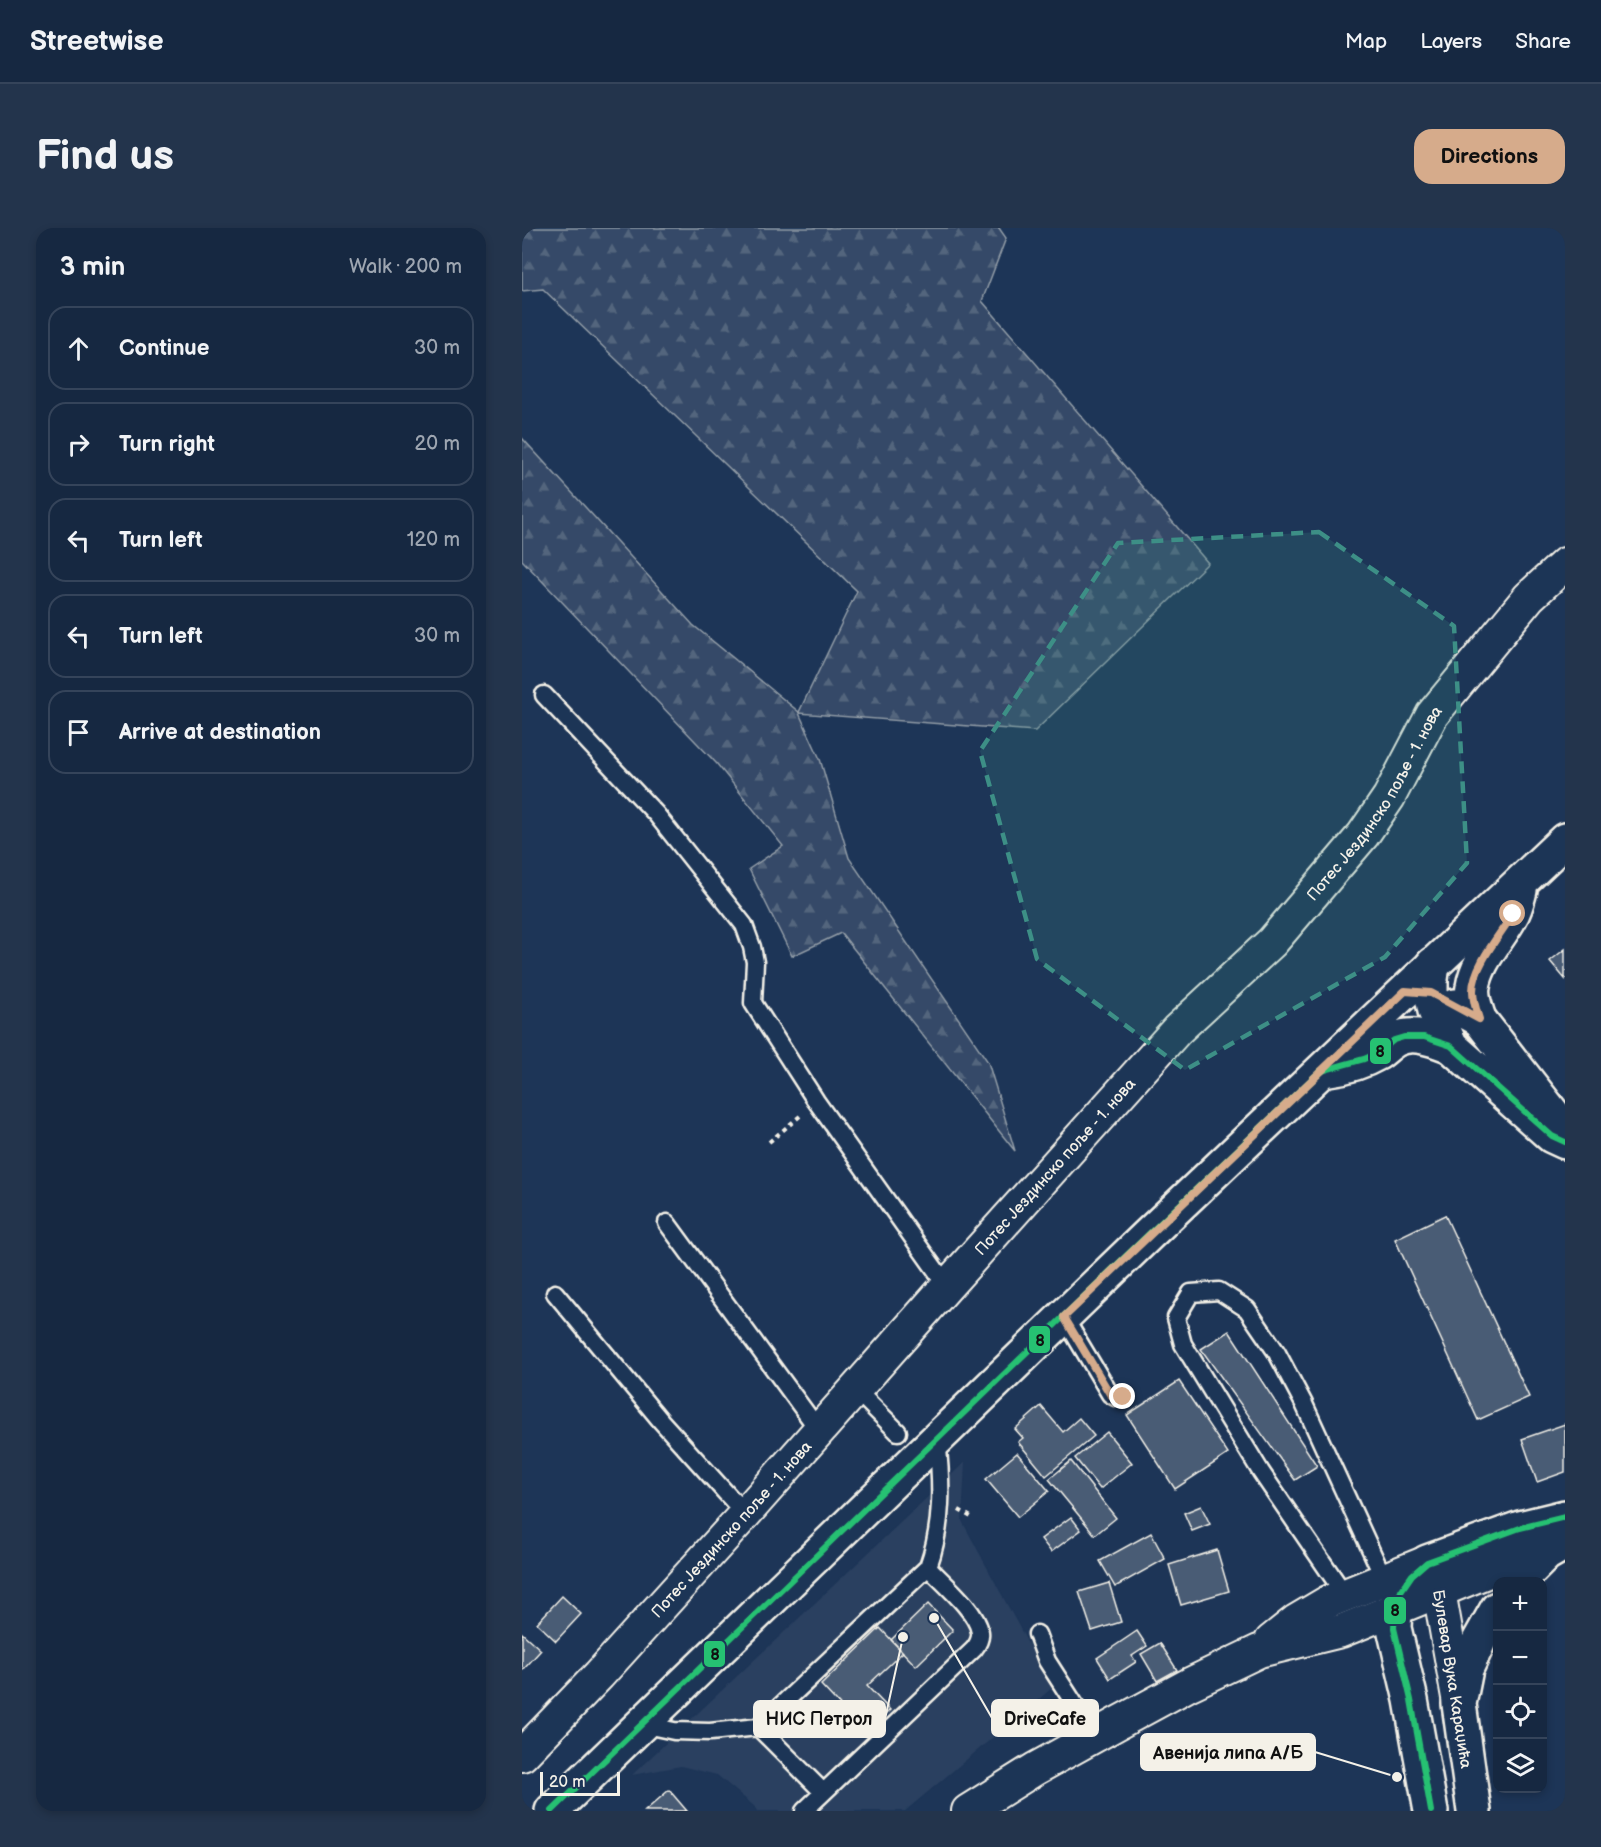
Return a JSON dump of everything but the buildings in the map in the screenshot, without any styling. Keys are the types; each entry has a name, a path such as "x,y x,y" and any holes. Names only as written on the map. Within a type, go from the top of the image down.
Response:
{"main road":[{"path":"552,1811 1321,1071 1423,983 1524,879 1561,854"},
{"path":"1479,1019 1474,1001 1475,980 1484,957 1513,914 1524,879"},
{"path":"1423,983 1479,1019 1557,1117 1565,1134"},
{"path":"1423,983 1451,1046"},
{"path":"1321,1071 1350,1066 1378,1053 1397,1039 1412,1036 1430,1038 1451,1046 1552,1136 1565,1142"},
{"path":"1433,1576 1500,1535 1565,1516"},
{"path":"1523,1577 1556,1549"},
{"name":"Булевар Вука Караџића","path":"1431,1811 1411,1700 1394,1628 1395,1609 1401,1591 1412,1575 1433,1576"},
{"path":"1459,1704 1466,1669 1493,1617"},
{"name":"Булевар Вука Караџића","path":"1459,1704 1474,1811"}],"street":[{"name":"Потес Јездинско поље - 1. нова","path":"522,1755 599,1675 746,1514 1177,1030 1279,933 1363,835 1383,806 1432,715 1529,597 1565,564"},
{"path":"1258,1651 1296,1621 1328,1602 1384,1579 1433,1576 1556,1549"},
{"name":"Булевар Вука Караџића","path":"1433,1576 1459,1704"},
{"path":"968,1811 1095,1736 1190,1684 1258,1651 1341,1631 1395,1609"}],"lane":[{"path":"544,695 656,814 744,925 755,962 753,1003 816,1101 947,1286"},
{"path":"667,1223 820,1432"},
{"path":"1345,1595 1261,1472 1183,1344 1176,1318 1191,1293 1219,1291 1247,1309 1277,1353 1304,1404 1384,1579"},
{"path":"555,1293 661,1421 746,1514"},
{"path":"1064,1317 1110,1394 1114,1397 1123,1397"},
{"path":"856,1390 898,1432"},
{"path":"641,1724 674,1731 710,1732 758,1727 928,1567 935,1547 941,1502 937,1440"},
{"path":"804,1811 979,1642 981,1633 969,1610 928,1567"},
{"path":"1037,1634 1047,1661 1095,1736"},
{"path":"758,1727 823,1792"}],"path":[{"path":"769,1142 816,1101"}],"highlighted area":[{"path":"1319,532 1454,626 1467,863 1385,957 1185,1070 1037,959 980,751 1118,543"}],"shaded area":[{"path":"965,1462 962,1521 1052,1688 905,1811 757,1811 717,1775 681,1766 632,1775"}],"green space":[{"path":"522,228 999,228 1006,238 982,301 1208,563 1035,731 799,713 820,759 849,858 988,1062 1015,1151 841,933 792,956 749,869 783,846 717,764 522,560 522,438 693,625 799,712 857,591 543,289 522,291"}],"transit line":[{"name":"8","path":"552,1811 1149,1234 1321,1071 1364,1059 1378,1053 1394,1040 1404,1037 1424,1037 1451,1046 1552,1136 1565,1142"},
{"name":"8","path":"1431,1811 1411,1700 1394,1628 1395,1609 1401,1591 1412,1575 1427,1562 1520,1528 1565,1517"}],"place":[{"name":"DriveCafe","path":"934,1618"},
{"name":"НИС Петрол","path":"903,1637"},
{"name":"Авенија липа А/Б","path":"1397,1777"}],"route":[{"path":"1123,1397 1114,1397 1110,1394 1064,1317 1405,991 1431,993 1479,1019 1473,988 1477,973 1484,957 1513,914"}]}
